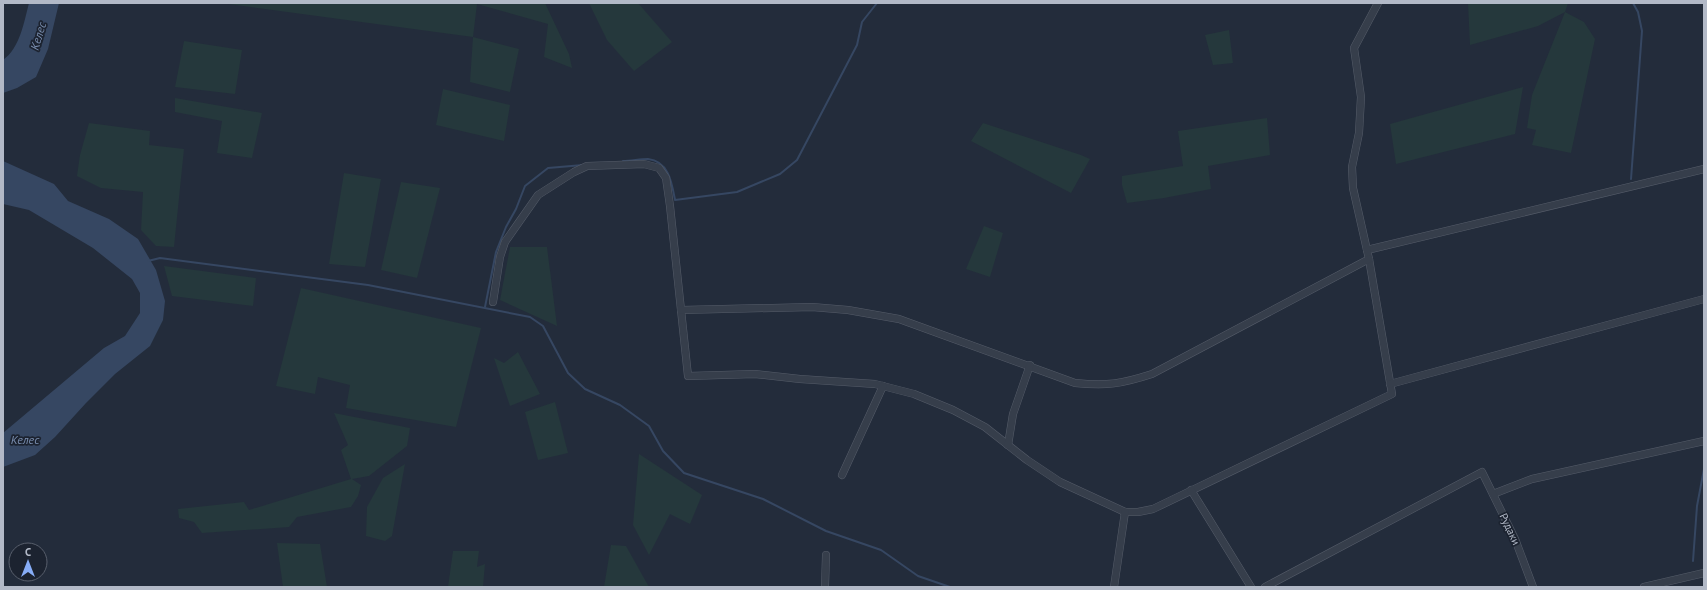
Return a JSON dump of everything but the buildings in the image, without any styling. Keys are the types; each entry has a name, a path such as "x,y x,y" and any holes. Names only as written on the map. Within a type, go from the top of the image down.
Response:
{"street":[{"path":"493,302 500,256 505,242 538,194 574,172 587,166 644,164 658,168 666,178 688,376 755,374 800,379 875,384 914,394 953,410 985,427 1060,482 1125,512 1138,512 1153,509 1392,394 1369,259 1353,188 1352,167 1359,134 1361,97 1354,48 1378,3"},
{"path":"1367,250 1704,168"},
{"path":"681,310 812,307 848,310 899,319 1030,365 1074,383 1099,385 1124,383 1152,374 1369,259"},
{"path":"1390,384 1704,299"},
{"path":"1008,445 1013,414 1030,365"},
{"path":"842,475 883,386"},
{"path":"1493,494 1532,479 1704,441"},
{"name":"Рудаки","path":"1265,587 1482,472 1515,539 1533,587"},
{"path":"1191,490 1251,587"},
{"path":"1114,587 1125,512"},
{"path":"825,587 826,554"},
{"path":"1644,587 1704,573"}],"green space":[{"path":"221,3 545,3 569,54 572,68 544,57 548,24 477,4 473,37"},
{"path":"589,3 638,3 672,42 634,71 607,40"},
{"path":"1468,3 1568,3 1565,12 1538,26 1470,45"},
{"path":"1565,12 1584,22 1595,39 1571,153 1532,145 1536,130 1527,128 1532,95"},
{"path":"1229,30 1233,63 1213,65 1205,35"},
{"path":"473,37 519,49 510,92 470,82"},
{"path":"184,41 242,50 235,94 175,87"},
{"path":"1523,87 1515,134 1396,164 1390,124"},
{"path":"443,89 510,105 504,141 436,125"},
{"path":"175,98 262,113 252,158 217,153 222,121 175,112"},
{"path":"1267,118 1270,155 1208,166 1211,189 1127,203 1122,185 1122,176 1183,166 1178,131"},
{"path":"89,123 150,131 149,145 184,149 174,247 156,246 141,230 143,192 101,188 77,176 80,155"},
{"path":"983,123 1090,159 1071,193 971,141"},
{"path":"344,173 381,179 365,267 329,264"},
{"path":"401,182 440,188 417,278 381,270"},
{"path":"984,226 1003,233 990,277 966,269"},
{"path":"510,247 547,247 557,326 500,300"},
{"path":"164,266 256,278 253,306 172,296"},
{"path":"301,288 481,328 456,427 346,408 350,385 318,377 315,394 276,386"},
{"path":"518,352 540,394 510,406 494,358 504,363"},
{"path":"555,402 568,453 538,460 525,412"},
{"path":"334,413 410,428 407,446 369,476 352,479 361,485 358,496 351,507 297,517 289,527 202,533 194,522 179,518 178,509 244,502 249,510 351,479 341,450 348,445"},
{"path":"639,454 702,495 690,524 670,514 649,555 633,525"},
{"path":"405,464 392,536 385,541 366,536 367,507 383,478"},
{"path":"277,543 320,544 327,587 283,587"},
{"path":"611,545 626,546 649,587 604,587"},
{"path":"453,551 479,551 477,567 485,564 483,587 448,587"}],"water":[{"name":"Келес","path":"29,3 59,3 48,49 36,77 17,88 3,93 3,60 14,49 23,26"},
{"name":"Келес","path":"3,161 54,184 68,201 109,219 138,239 156,270 165,301 163,320 150,346 115,374 55,437 35,455 3,467 3,433 104,348 125,336 140,313 140,293 132,279 93,248 29,210 3,204"}],"waterway":[{"path":"623,161 648,159 661,164 671,181 675,200 737,192 780,174 797,160 857,45 862,22 877,3"},
{"path":"1631,179 1642,31 1638,12 1633,3"},
{"path":"485,307 496,252 525,186 548,168 583,165"},
{"path":"148,261 160,258 368,285 530,317 543,326 568,373 585,389 620,405 649,426 663,451 684,473 763,499 826,531 881,550 918,576 950,587"},
{"path":"1693,561 1697,506 1704,469"}]}
